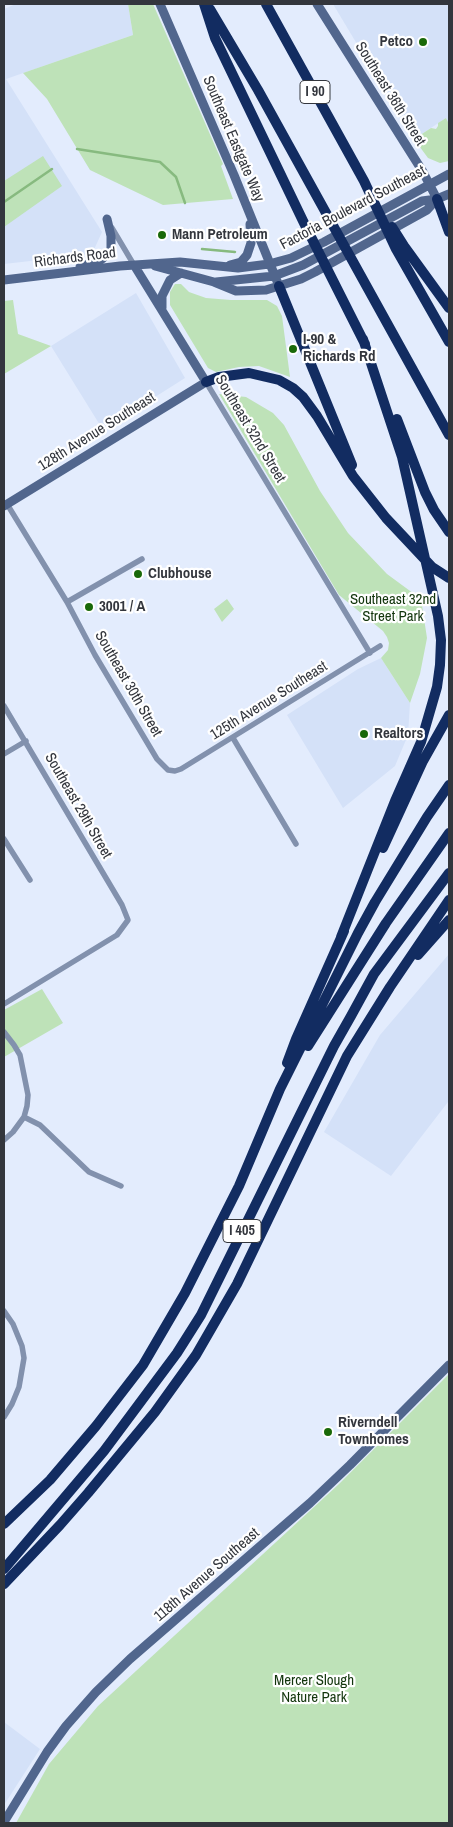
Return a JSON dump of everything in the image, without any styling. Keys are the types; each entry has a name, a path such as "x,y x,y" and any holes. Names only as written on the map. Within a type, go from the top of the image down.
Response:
{"highway":[{"path":"206,4 258,90 449,435"},
{"path":"206,4 215,38 363,339 378,372 424,492 449,532"},
{"name":"I 90","path":"266,4 400,247"},
{"path":"436,199 449,232"},
{"path":"400,247 449,308"},
{"path":"400,247 449,342"},
{"path":"279,286 351,463 372,501"},
{"path":"341,937 430,716 437,687 441,640 418,526 397,442 363,339"},
{"path":"206,382 219,377 249,373 279,380 293,388 303,397 317,416 353,476 372,501 432,567 449,578"},
{"path":"263,1132 296,1038 341,937 423,761 449,715"},
{"name":"I 405","path":"4,1524 50,1480 96,1426 143,1365 185,1293 239,1186 280,1089 375,902 449,785"},
{"path":"280,1089 386,923 449,833"},
{"name":"I 405","path":"4,1569 104,1451 177,1353 201,1315 334,1046 374,974 449,873"},
{"path":"4,1584 88,1493 155,1412 196,1355 237,1284 347,1056 390,987 449,900"},
{"path":"390,987 449,920"}],"main road":[{"name":"Southeast Eastgate Way","path":"160,4 279,286"},
{"name":"Southeast 36th Street","path":"317,4 429,184 436,199"},
{"name":"Factoria Boulevard Southeast","path":"269,264 291,258 324,242 449,174"},
{"name":"Factoria Boulevard Southeast","path":"274,276 302,265 422,201 436,199 449,194"},
{"name":"Factoria Boulevard Southeast","path":"279,286 315,272 370,242 427,210 436,199"},
{"path":"222,266 241,262 248,255 251,243 250,214"},
{"path":"62,273 102,259 111,250 112,242 107,219"},
{"name":"Richards Road","path":"4,280 134,265 182,262 238,268 269,264"},
{"name":"Southeast 32nd Street","path":"134,265 206,382"},
{"name":"Richards Road","path":"150,265 214,282 236,291 251,292 279,286"},
{"path":"162,308 162,296 168,283 172,278 181,273"},
{"name":"Richards Road","path":"214,282 274,276"},
{"name":"128th Avenue Southeast","path":"6,505 206,382"},
{"name":"118th Avenue Southeast","path":"4,1822 47,1752 66,1726 96,1692 130,1659 323,1490 449,1365"}],"street":[{"name":"Southeast 32nd Street","path":"107,219 134,265"},
{"name":"Southeast 32nd Street","path":"206,382 370,653"},
{"name":"Southeast 30th Street","path":"6,505 67,602 95,656 157,759 168,770"},
{"path":"67,602 142,559"},
{"name":"125th Avenue Southeast","path":"168,770 175,771 181,769 380,646"},
{"name":"Southeast 29th Street","path":"4,706 122,905 128,920 117,935 4,1004"},
{"path":"233,738 296,844"},
{"path":"4,754 26,741"},
{"path":"4,839 30,880"},
{"path":"4,1032 14,1045 23,1068 28,1095 24,1117 13,1132 4,1140"},
{"path":"24,1117 40,1125 89,1172 121,1186"},
{"path":"4,1310 13,1324 22,1346 24,1358 19,1387 4,1417"}],"shaded area":[{"path":"16,4 128,4 133,35 6,79 102,232 92,254 4,264 4,9"},
{"path":"333,4 449,4 449,124 446,118 414,139"},
{"path":"136,293 185,378 103,430 51,346"},
{"path":"381,658 410,703 408,735 395,766 343,808 287,715 358,669"},
{"path":"449,954 449,1103 391,1176 324,1132 380,1035"},
{"path":"4,1722 40,1749 4,1805"}],"green space":[{"path":"128,4 153,4 223,164 221,166 233,199 163,205 90,170 47,99 23,73 133,35"},
{"path":"446,118 449,124 449,161 440,163 428,158 414,139 431,128 436,129 438,123"},
{"path":"43,156 62,186 4,227 4,181"},
{"path":"175,284 181,284 189,292 206,298 267,300 277,306 282,316 290,377 259,366 239,367 216,372 208,368 170,305 170,292"},
{"path":"13,300 18,334 51,346 4,374 4,301"},
{"name":"Southeast 32nd Street Park","path":"219,394 246,397 273,413 284,425 320,491 348,533 387,574 421,599 427,638 420,674 410,703 381,658 388,650 389,643 387,637 383,631 339,595"},
{"path":"227,599 234,609 222,622 214,609"},
{"path":"42,989 63,1023 4,1057 4,1010"},
{"name":"Mercer Slough Nature Park","path":"449,1374 449,1823 16,1823 49,1764 98,1706 339,1484"}],"waterway":[{"path":"77,149 160,162 176,177 185,203"},
{"path":"4,202 52,169"},
{"path":"202,249 235,252"}],"place":[{"name":"Petco","path":"423,42"},
{"name":"Mann Petroleum","path":"162,235"},
{"name":"I-90 & Richards Rd","path":"293,349"},
{"name":"Clubhouse","path":"138,574"},
{"name":"3001 / A","path":"89,607"},
{"name":"Realtors","path":"364,734"},
{"name":"Riverndell Townhomes","path":"328,1432"}]}
